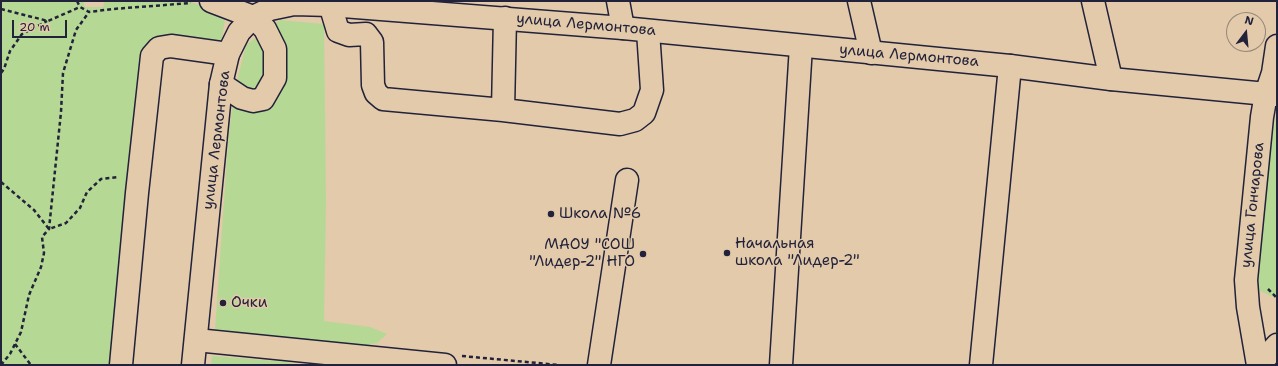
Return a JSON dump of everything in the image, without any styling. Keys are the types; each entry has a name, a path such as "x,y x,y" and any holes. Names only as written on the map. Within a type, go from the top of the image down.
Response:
{"main road":[{"path":"212,1 260,9 265,29 275,49 275,78 263,99 253,101 242,98 221,84"},
{"path":"618,1 623,28"},
{"path":"859,1 871,53"},
{"path":"1093,1 1111,79"},
{"path":"329,3 338,31 349,34 366,34 372,42 373,85 376,93 383,99 503,110 620,124 635,120 644,113 652,90 648,31"},
{"name":"улица Лермонтова","path":"193,365 205,340 221,84 228,54 239,32 260,9 294,4 329,3 623,28 1010,66 1111,79 1272,94"},
{"path":"503,110 505,18"},
{"path":"122,365 139,174 152,56 159,48 171,46 228,54"},
{"path":"781,365 801,46"},
{"name":"улица Гончарова","path":"1258,365 1248,307 1246,280 1262,116 1272,94 1277,46"},
{"path":"981,365 1010,66"},
{"path":"599,365 628,180"},
{"path":"205,340 445,365"},
{"path":"1258,365 1277,345"}],"path":[{"path":"77,1 80,7 88,12 113,8 165,6 212,1"},
{"path":"1,72 4,69 10,51 22,34 80,7"},
{"path":"1,9 48,21"},
{"path":"1,365 10,354 21,332 29,295 41,267 44,253 42,237 49,228 61,112 63,73 76,30 88,12"},
{"path":"49,228 66,223 80,208 87,192 101,179 139,174"},
{"path":"1,182 34,210 49,228"},
{"path":"16,344 31,365"}],"green space":[{"path":"1,1 83,1 85,7 103,7 105,1 187,1 226,13 221,44 181,39 146,44 112,365 1,365"},
{"path":"280,20 324,24 326,203 324,321 370,327 387,334 377,343 364,346 215,330 228,143 234,93 246,45"},
{"path":"1277,111 1277,299 1254,288 1263,185"},
{"path":"212,356 289,362 293,365 211,365"}],"place":[{"name":"Школа №6","path":"551,214"},
{"name":"Начальная школа \"Лидер-2\"","path":"727,253"},
{"name":"МАОУ \"СОШ \"Лидер-2\" НГО","path":"643,254"},
{"name":"Очки","path":"223,303"}]}
